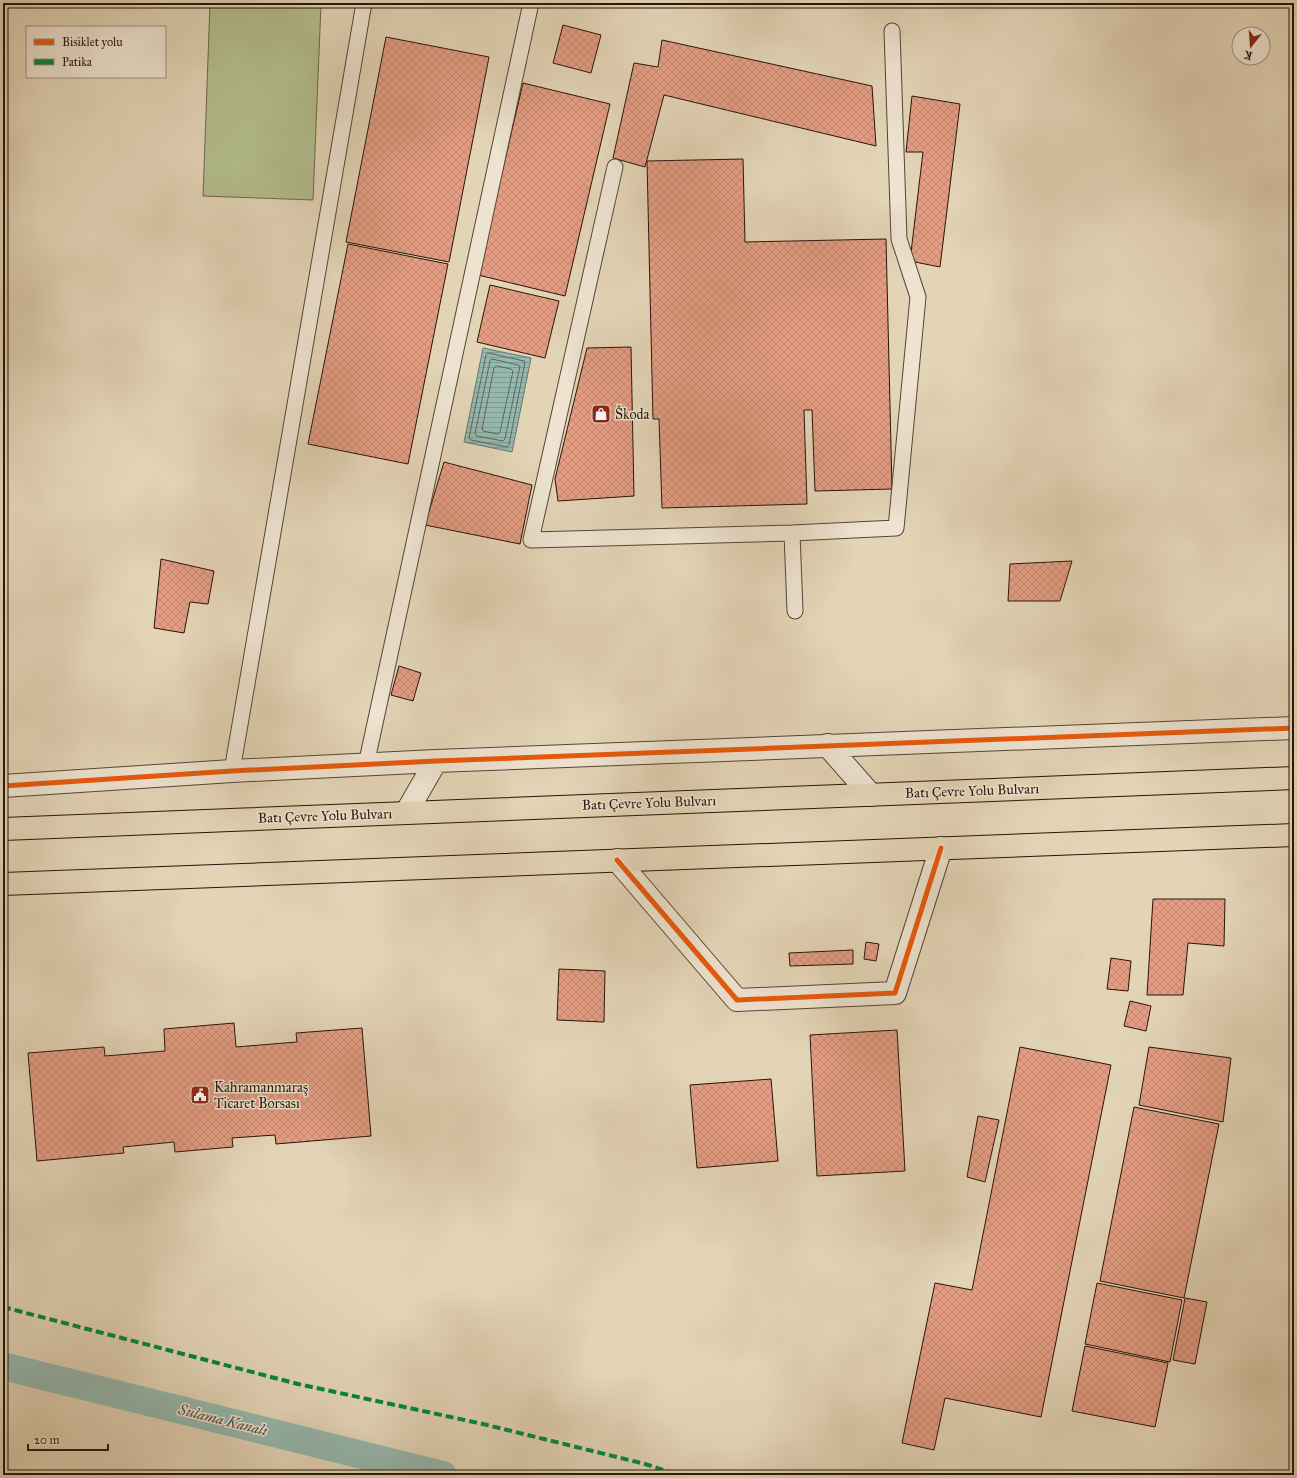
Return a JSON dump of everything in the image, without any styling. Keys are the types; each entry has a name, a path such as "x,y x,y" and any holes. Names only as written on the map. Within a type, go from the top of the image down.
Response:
{"highway":[{"name":"Batı Çevre Yolu Bulvarı","path":"3,829 1294,778"},
{"path":"3,884 1294,835"}],"street":[{"path":"3,786 232,771 436,761 1294,728"},
{"path":"827,746 871,795"},
{"path":"406,813 436,761"},
{"path":"617,860 737,1000 895,993 941,848"}],"lane":[{"path":"232,771 364,3"},
{"path":"366,765 531,3"},
{"path":"614,167 531,540 792,533 896,528 918,297 899,239 892,31"},
{"path":"792,533 796,611"}],"green space":[{"path":"210,3 321,4 313,200 203,196"}],"water":[{"path":"483,348 531,358 512,452 464,442"}],"building":[{"path":"563,25 601,35 591,73 553,63"},
{"path":"386,37 489,57 449,262 346,242"},
{"path":"662,40 872,86 876,146 664,95 645,167 613,158 634,63 658,67"},
{"path":"523,83 610,104 565,296 478,275"},
{"path":"912,96 960,104 940,267 910,261 923,152 906,152"},
{"path":"743,159 745,242 886,239 892,489 815,491 812,410 804,410 807,504 662,508 659,419 653,419 647,161"},
{"path":"348,244 448,264 408,464 308,444"},
{"path":"490,285 559,301 545,358 477,342"},
{"name":"Škoda","path":"631,347 634,496 558,501 555,479 587,348"},
{"path":"444,462 532,485 520,544 425,525"},
{"path":"161,559 214,571 208,604 190,602 184,633 154,628"},
{"path":"1072,561 1060,601 1008,601 1010,564"},
{"path":"399,666 421,673 413,701 391,695"},
{"path":"1153,899 1225,899 1224,946 1188,943 1183,995 1147,995"},
{"path":"866,942 879,944 876,961 864,959"},
{"path":"853,950 853,964 790,966 789,953"},
{"path":"1111,958 1131,961 1128,991 1107,989"},
{"path":"559,969 605,971 604,1022 557,1020"},
{"path":"1130,1001 1151,1006 1146,1031 1124,1026"},
{"name":"Kahramanmaraş Ticaret Borsası","path":"234,1023 236,1047 297,1042 296,1033 362,1028 371,1136 276,1144 275,1135 232,1138 233,1147 175,1152 174,1142 123,1147 124,1153 37,1161 28,1053 104,1047 105,1056 165,1051 164,1029"},
{"path":"897,1030 905,1171 817,1176 810,1035"},
{"path":"1020,1047 1111,1065 1041,1417 945,1398 934,1450 902,1443 935,1283 972,1290"},
{"path":"1149,1047 1231,1058 1223,1122 1139,1105"},
{"path":"771,1079 778,1161 697,1168 690,1085"},
{"path":"1134,1107 1219,1124 1184,1298 1100,1281"},
{"path":"978,1116 999,1120 985,1182 967,1177"},
{"path":"1097,1283 1182,1300 1170,1362 1085,1344"},
{"path":"1185,1298 1207,1302 1195,1364 1173,1360"},
{"path":"1085,1346 1168,1363 1155,1427 1072,1411"}],"waterway":[{"name":"Sulama Kanalı","path":"3,1366 443,1475"}],"marked path":[{"path":"3,1307 298,1384 483,1424 645,1464 679,1475"}],"cycle path":[{"path":"3,786 232,771 436,761 1294,728"},
{"path":"617,860 737,1000 895,993 941,848"}],"place":[{"name":"Škoda","path":"601,414"},
{"name":"Kahramanmaraş Ticaret Borsası","path":"200,1095"}]}
